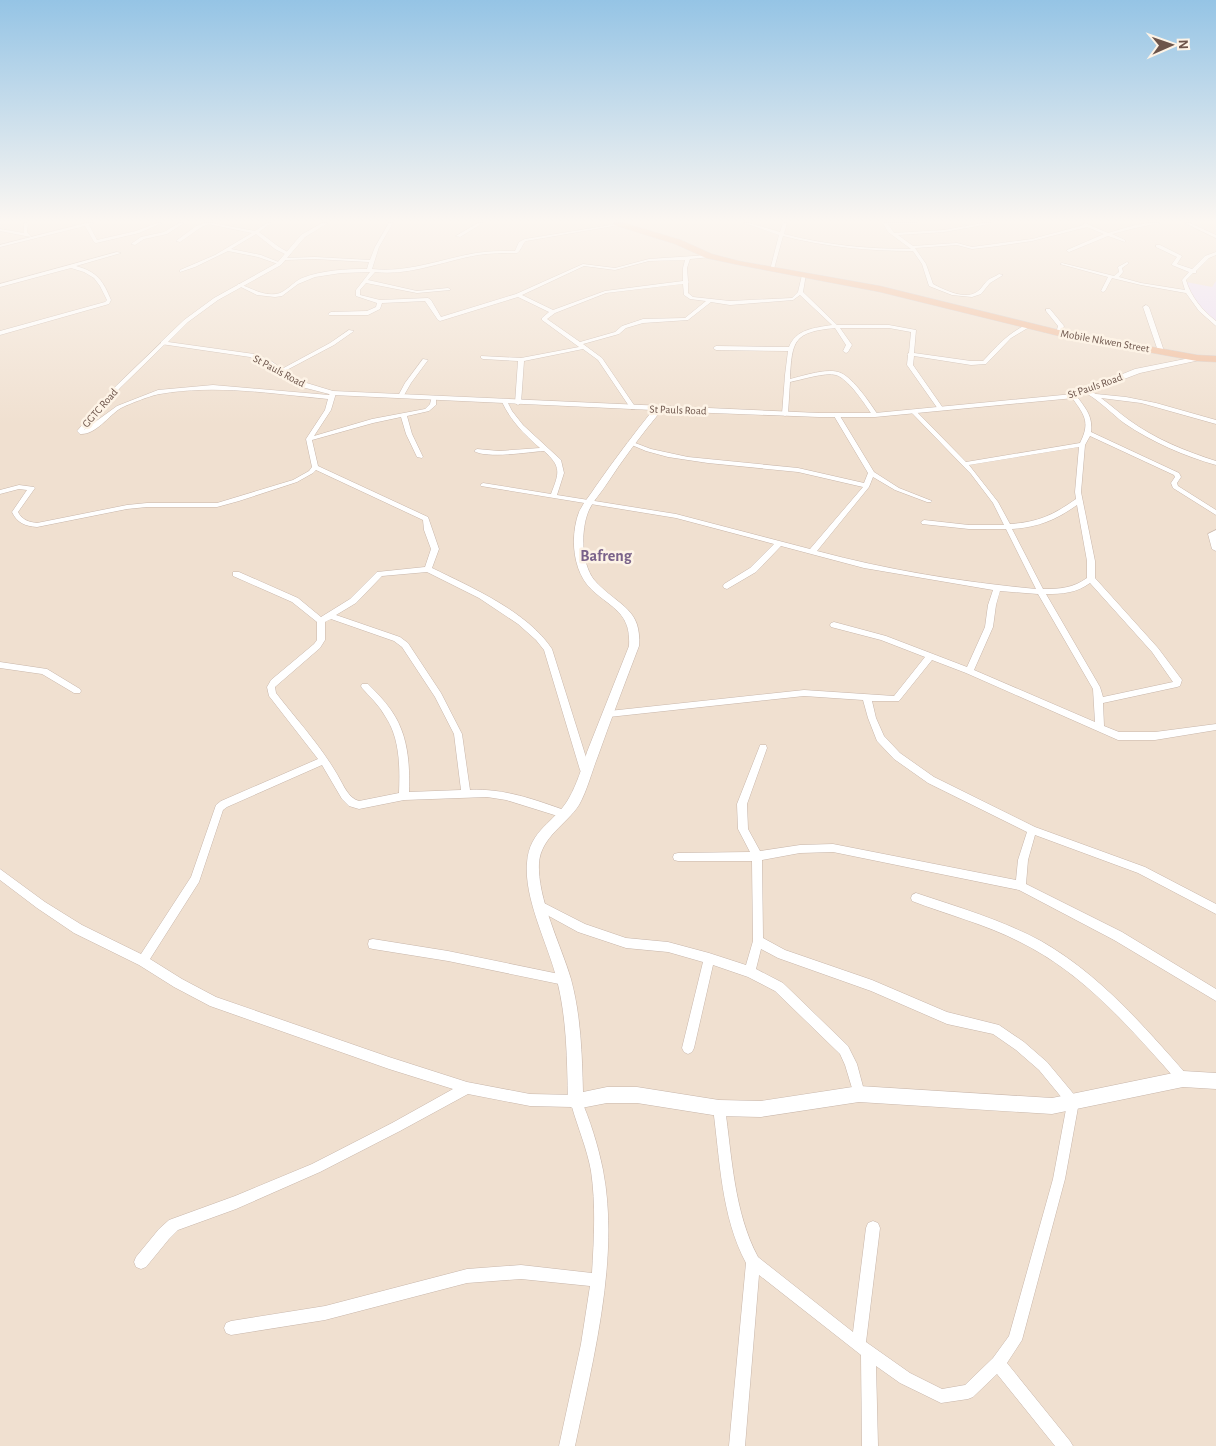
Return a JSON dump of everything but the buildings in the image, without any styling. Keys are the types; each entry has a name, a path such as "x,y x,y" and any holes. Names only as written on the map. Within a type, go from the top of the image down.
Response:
{"highway":[{"name":"Mobile Nkwen Street","path":"876,290 1059,333 1196,358 1216,359"}],"street":[{"path":"0,334 107,303 110,300 105,290"},
{"name":"GGTC Road","path":"231,290 186,321 118,387 80,431 92,428 119,407 148,394 166,390 213,387 332,395"},
{"path":"251,290 256,293 277,295 284,290"},
{"path":"358,290 358,296 380,302 426,299 438,318 442,318 528,290"},
{"path":"410,290 417,292 433,290"},
{"path":"617,290 605,292 553,312 544,319 545,322 585,347 605,364 634,408"},
{"path":"686,290 688,296 730,304 793,299 800,292 836,326 849,345 846,350"},
{"path":"946,290 962,296 976,295 982,290"},
{"path":"1181,290 1189,292 1200,310 1216,324"},
{"path":"518,295 553,312"},
{"path":"958,308 962,296"},
{"path":"579,344 617,334 624,327 643,321 686,319 709,301"},
{"path":"330,314 368,313 378,308 380,302"},
{"path":"1146,307 1161,351"},
{"path":"1048,310 1061,326 1059,333"},
{"path":"785,414 791,349 796,336 806,331 861,324 909,328 914,333 910,365 940,408"},
{"path":"910,354 971,364 984,363 1006,338 1015,331 1028,326"},
{"path":"281,371 332,344 351,331"},
{"name":"St Pauls Road","path":"163,343 252,355 281,371 297,383 332,395 434,397 518,403 837,416 875,415 1074,396 1138,370 1196,358"},
{"path":"483,356 521,360 585,347"},
{"path":"716,348 791,349"},
{"path":"401,396 425,360"},
{"path":"518,403 521,360"},
{"path":"788,381 832,373 840,374 863,398 875,415"},
{"path":"1086,391 1096,396 1119,416 1150,436 1175,449 1216,463"},
{"path":"315,467 309,439 328,410 332,395"},
{"path":"1074,396 1087,415 1089,422 1088,433 1082,445 1078,477 1079,500 1090,561 1091,579 1155,650 1178,680 1177,684 1099,700"},
{"path":"1096,396 1136,401 1216,422"},
{"path":"309,439 372,421 427,410 433,405 434,397"},
{"path":"505,402 509,412 519,425 558,460 561,466 554,495"},
{"path":"567,1446 588,1348 602,1227 597,1171 576,1101 574,1036 564,980 540,906 533,878 533,862 536,848 543,836 574,802 637,634 634,624 626,612 586,577 581,554 581,524 584,511 589,501 630,444 658,409"},
{"path":"913,411 983,484 1008,526 1050,610 1097,689 1100,729"},
{"path":"404,416 409,434 420,457"},
{"path":"837,416 870,473 897,489 929,501"},
{"path":"1088,433 1117,445 1147,462 1177,474 1178,477 1174,483 1175,487 1216,513"},
{"path":"630,444 646,449 716,462 789,469 867,486"},
{"path":"964,464 1082,445"},
{"path":"477,451 499,453 546,448"},
{"path":"0,492 19,487 32,488 15,512 18,518 27,525 37,525 127,507 217,504 237,500 295,481 311,472 315,467"},
{"path":"315,467 426,519 435,549 428,570"},
{"path":"811,553 867,486 870,473"},
{"path":"483,485 676,516 778,545 864,566 997,588 1042,592 1066,591 1081,586 1091,579"},
{"path":"924,522 967,526 1008,526 1048,519 1079,500"},
{"path":"1216,532 1212,534 1216,549"},
{"path":"727,586 753,570 778,545"},
{"path":"321,621 332,616 353,601 380,574 428,570 482,596 521,622 548,649 586,770"},
{"path":"236,574 295,600 321,621"},
{"path":"969,670 989,627 997,588"},
{"path":"332,616 397,639 405,645 438,695 458,734 466,793"},
{"path":"321,621 321,640 317,646 274,682 271,687 272,694 324,760 345,796 352,803 359,805 404,796 487,793 506,796 564,814"},
{"path":"834,625 883,638 969,670 1118,736 1155,736 1216,727"},
{"path":"608,714 804,693 896,699 930,656"},
{"path":"0,665 44,671 76,691"},
{"path":"365,686 393,720 405,771 404,796"},
{"path":"867,697 872,718 880,738 897,756 931,780 1032,830 1141,870 1216,909"},
{"path":"750,972 758,941 757,856 742,829 742,804 763,748"},
{"path":"143,961 195,878 219,808 224,804 324,760"},
{"path":"1021,886 1023,860 1032,830"},
{"path":"678,857 757,856 800,849 833,848 1021,886 1118,936 1216,994"},
{"path":"0,874 41,905 78,929 143,961 178,984 214,1002 467,1088 530,1100 576,1101 607,1095 637,1095 719,1108 761,1109 859,1094 1052,1106 1183,1079 1216,1081"},
{"path":"916,898 994,924 1038,946 1075,971 1131,1020 1183,1079"},
{"path":"540,906 582,928 626,943 668,947 709,958 750,972 779,987 844,1050 851,1064 859,1094"},
{"path":"758,941 782,954 872,986 947,1018 995,1029 1020,1046 1043,1066 1073,1102"},
{"path":"372,944 448,956 564,980"},
{"path":"688,1048 709,958"},
{"path":"141,1262 174,1225 236,1202 316,1168 467,1088"},
{"path":"719,1108 730,1183 743,1245 753,1262 906,1378 941,1396 968,1392 998,1363 1015,1340 1059,1179 1073,1102"},
{"path":"870,1446 864,1348 873,1228"},
{"path":"737,1446 753,1262"},
{"path":"231,1328 325,1313 467,1276 521,1272 597,1280"},
{"path":"998,1363 1065,1446"}],"shaded area":[{"path":"0,290 1216,290 1216,1446 0,1446"},
{"path":"1190,290 1216,290 1216,324 1197,307"}],"district":[{"name":"Bafreng","path":"606,556"}]}
